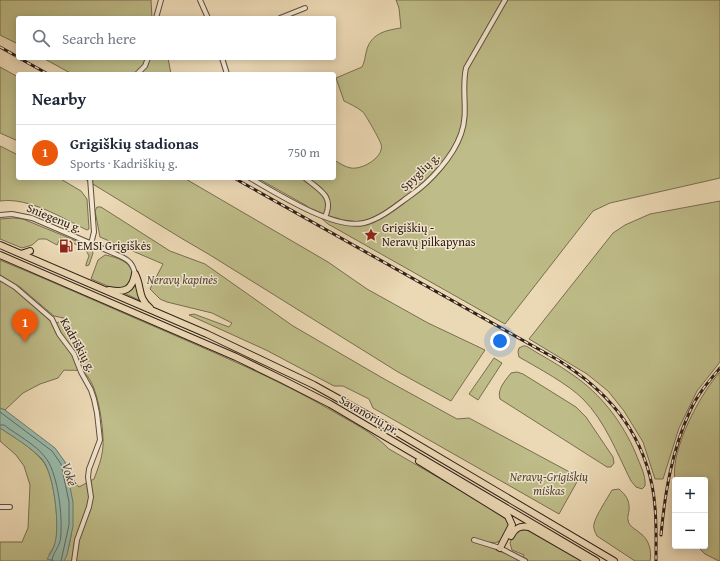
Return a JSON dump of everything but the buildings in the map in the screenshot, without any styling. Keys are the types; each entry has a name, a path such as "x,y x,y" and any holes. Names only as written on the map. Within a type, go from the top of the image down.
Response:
{"highway":[{"path":"0,245 100,288 121,291 125,290 132,285 135,274"},
{"path":"21,254 30,251"},
{"name":"Savanorių pr.","path":"0,255 236,357 330,404 596,561"},
{"path":"135,274 141,297 144,302 156,313"},
{"name":"Savanorių pr.","path":"100,288 207,334 314,385 366,414 614,561"},
{"path":"330,404 417,461 508,516 512,525 501,548"},
{"path":"501,548 513,531 524,526 529,527 588,561"}],"street":[{"path":"157,16 162,0"},
{"path":"200,0 207,16"},
{"name":"Spyglių g.","path":"254,180 304,208 337,221 356,224 365,223 380,216 417,191 446,161 460,136 465,116 464,89 466,68 505,0"},
{"path":"285,16 305,8"},
{"path":"139,72 145,66 147,60"},
{"path":"223,60 226,72"},
{"path":"90,180 94,232 91,244"},
{"path":"307,180 324,196 328,202 329,206 325,216"},
{"name":"Sniegenų g.","path":"0,215 22,215 126,259 134,267 135,274"},
{"name":"Kadriškių g.","path":"0,278 15,287 52,319 59,334 74,354 94,399 100,440 89,469 89,507 78,540 74,561"},
{"path":"0,506 10,507"},
{"path":"474,540 501,548 525,561"}],"green space":[{"path":"0,0 151,0 152,16 16,16 16,43 0,35"},
{"path":"396,0 720,0 720,178 610,203 593,211 505,324 328,224 307,206 261,180 336,180 336,161 347,167 356,168 372,162 380,154 381,144 372,127 363,112 344,101 336,78 362,67 367,49 372,39 385,31 401,28 399,8"},
{"path":"47,60 168,60 171,72 68,72"},
{"path":"0,67 16,76 16,140 0,133"},
{"path":"0,146 16,154 16,180 62,180 81,191 87,199 89,229 87,230 56,214 34,205 22,202 0,201"},
{"path":"86,180 187,180 328,262 367,289 428,323 485,350 451,401 398,372"},
{"path":"720,201 720,362 697,391 679,428 663,479 655,479 643,442 624,411 608,391 587,374 529,339 613,233 625,225 650,214"},
{"name":"Neravų-Grigiškių miškas","path":"97,207 101,207 170,251 205,264 293,326 386,380 457,419 469,418 577,476 578,480 559,514 373,408 369,399 343,386 334,386 266,350 189,315 194,314 229,327 232,323 212,313 160,299 150,289 163,264 100,237 95,211"},
{"path":"0,219 23,219 91,247 93,253 89,265 86,266 89,256 84,250 77,245 60,238 57,245 46,239 39,239 32,245 22,248 0,239"},
{"path":"105,255 119,259 127,263 130,267 132,270 132,277 127,287 115,289 91,279 98,260"},
{"path":"0,260 249,368 353,422 376,437 389,449 503,515 509,525 502,540 495,543 490,542 489,545 492,548 522,560 524,555 512,550 510,543 516,533 521,530 528,529 582,561 0,561 0,542 22,542 28,528 30,485 24,466 16,455 0,441 0,428 33,451 42,460 46,467 53,487 57,523 56,541 49,555 64,560 71,536 72,524 71,499 65,462 72,478 79,487 94,479 102,455 103,439 99,406 93,385 88,377 81,371 64,370 58,378 40,384 23,393 5,410 0,408 0,280 11,286 54,324 64,318 54,316 20,287 0,275"},
{"path":"136,281 141,301 124,293"},
{"path":"526,346 573,375 602,400 618,420 631,442 644,474 645,486 642,489 636,487 631,481 604,427 591,408 577,393 552,376 519,357 519,348"},
{"path":"494,358 502,363 478,400 469,394"},
{"path":"517,372 523,374 576,407 586,417 613,457 614,463 611,467 607,467 500,399 499,395 504,382 511,373"},
{"path":"720,372 720,561 705,554 700,549 708,549 708,477 675,477 677,454 682,438 696,408"},
{"path":"619,489 626,496 628,501 628,518 631,526 646,538 648,542 651,553 650,561 635,561 597,536 594,528 595,520 612,490"}],"water":[{"path":"0,408 5,410 55,448 65,462 73,502 73,526 67,555 64,561 47,559 54,545 57,524 53,487 46,466 42,459 32,450 0,428"}],"railway":[{"path":"0,47 16,56"},
{"path":"23,60 44,72"},
{"path":"238,180 558,360 591,384 606,398 630,428 646,464 652,485 655,504 656,561"},
{"path":"661,535 667,487 678,441 696,399 720,368"}],"place":[{"name":"Grigiškių - Neravų pilkapynas","path":"371,235"},
{"name":"EMSI Grigiškės","path":"66,246"},
{"name":"Grigiškių stadionas","path":"25,342"}],"park label":[{"name":"Neravų kapinės","path":"182,280"}],"water label":[{"name":"Vokė","path":"70,474"}]}
